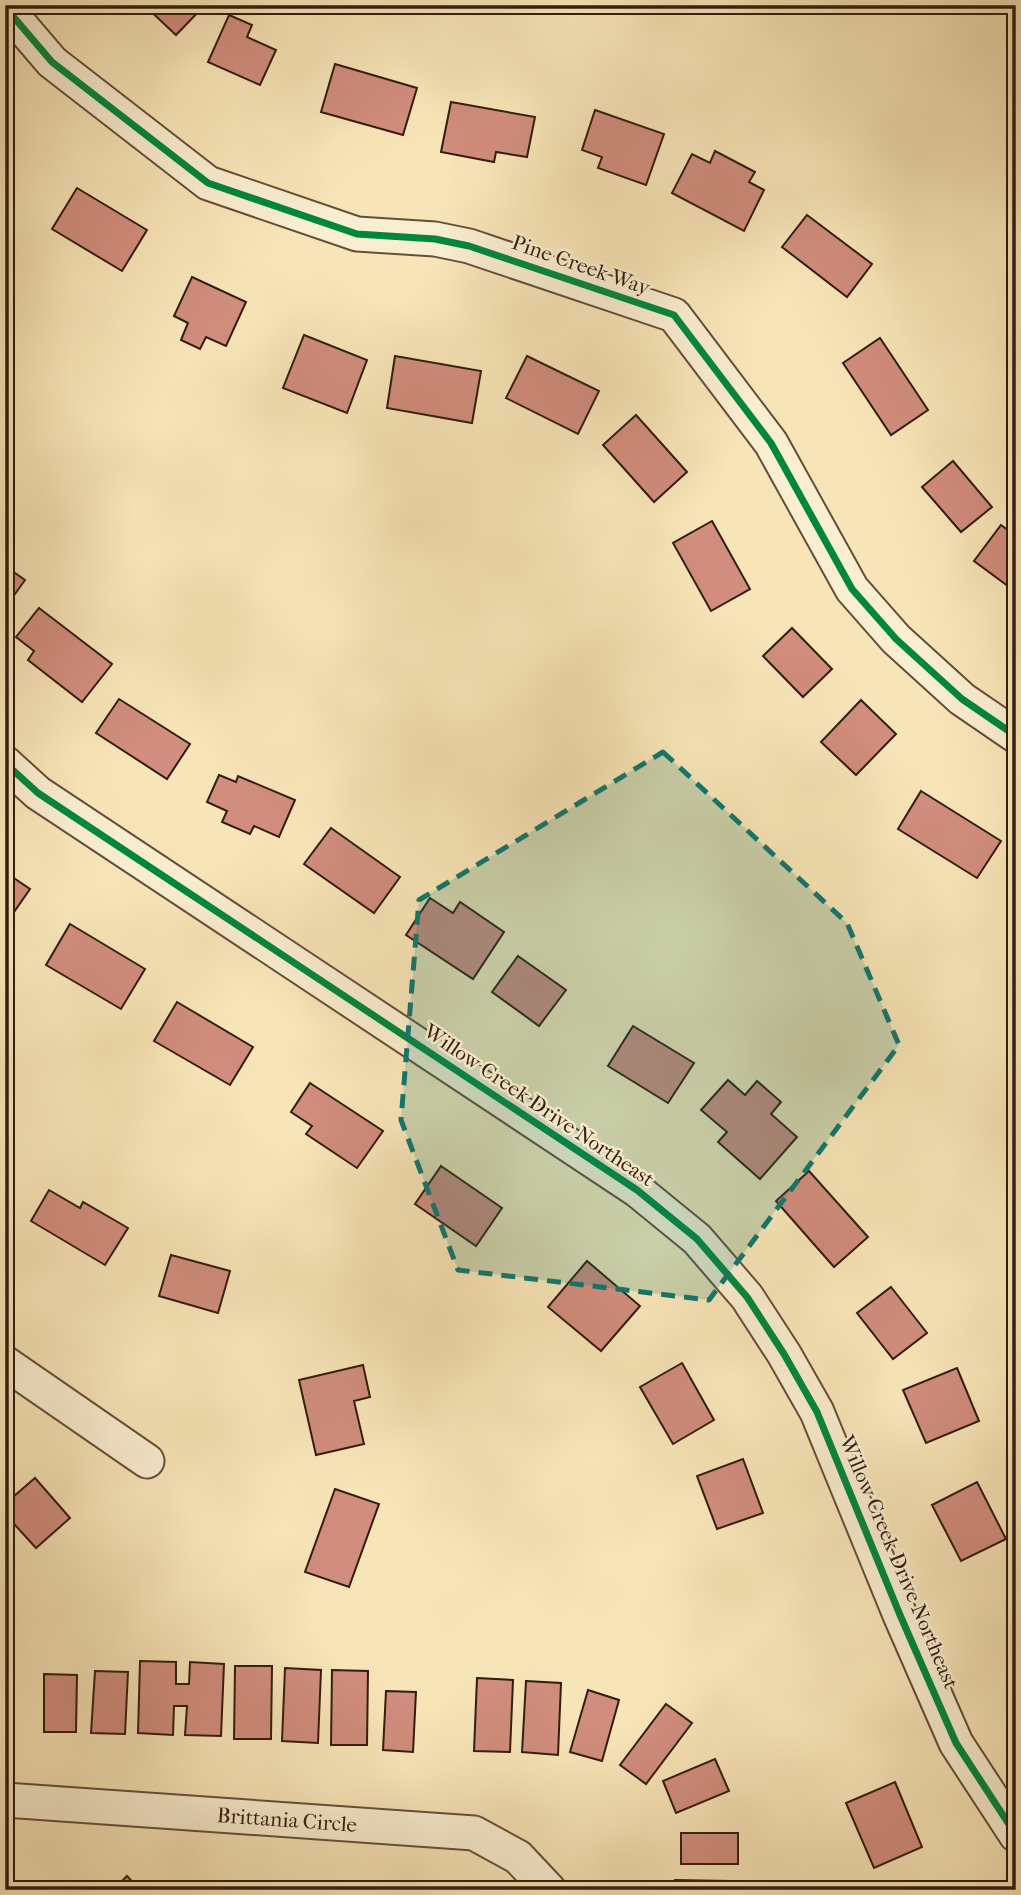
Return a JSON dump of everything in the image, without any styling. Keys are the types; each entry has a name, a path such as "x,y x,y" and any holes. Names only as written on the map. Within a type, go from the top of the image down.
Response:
{"street":[{"name":"Pine Creek Way","path":"5,7 52,62 208,183 357,234 435,239 469,246 674,315 771,443 852,589 896,639 962,699 1016,736"},
{"name":"Willow Creek Drive Northeast","path":"5,763 38,793 637,1190 697,1238 747,1297 817,1412 956,1743 1016,1835"},
{"path":"5,1363 147,1461"},
{"name":"Brittania Circle","path":"5,1800 474,1833 518,1857 549,1890"}],"highlighted area":[{"path":"663,752 847,923 899,1045 709,1300 458,1270 401,1120 419,900"}],"building":[{"path":"144,5 205,5 176,35"},
{"path":"229,15 252,25 247,37 276,50 260,85 208,62"},
{"path":"335,64 417,88 403,135 321,112"},
{"path":"451,102 535,117 527,157 496,152 494,162 441,152"},
{"path":"595,110 664,134 646,185 598,168 602,157 582,150"},
{"path":"715,151 755,172 749,182 764,190 744,231 672,193 692,154 710,163"},
{"path":"77,188 147,230 122,271 52,229"},
{"path":"807,215 872,264 847,297 782,247"},
{"path":"192,277 246,302 226,346 206,337 200,349 181,340 188,323 174,316"},
{"path":"304,335 367,360 347,413 283,388"},
{"path":"880,338 928,410 891,435 843,363"},
{"path":"395,356 481,371 472,423 387,408"},
{"path":"527,356 599,391 578,434 506,398"},
{"path":"636,415 687,472 654,502 603,445"},
{"path":"953,461 992,507 961,532 922,487"},
{"path":"712,521 750,589 711,611 673,543"},
{"path":"1001,525 1016,536 1016,592 974,561"},
{"path":"5,566 25,580 5,608"},
{"path":"39,608 112,664 82,702 28,660 34,651 16,637"},
{"path":"792,628 832,669 803,697 763,656"},
{"path":"119,699 190,744 167,779 96,733"},
{"path":"861,700 896,734 856,775 821,742"},
{"path":"219,775 236,782 238,776 295,800 279,837 254,826 250,834 222,822 227,811 207,802"},
{"path":"921,791 1001,841 977,878 898,829"},
{"path":"331,828 400,877 374,913 304,864"},
{"path":"5,872 30,889 5,925"},
{"path":"430,898 453,913 460,902 504,932 473,979 406,935"},
{"path":"70,924 145,969 121,1009 46,965"},
{"path":"518,956 566,990 539,1026 492,992"},
{"path":"177,1002 253,1047 230,1085 154,1041"},
{"path":"633,1026 694,1063 668,1103 608,1066"},
{"path":"728,1080 745,1095 757,1081 781,1102 771,1114 797,1137 760,1179 718,1142 727,1132 701,1110"},
{"path":"310,1083 383,1131 357,1168 306,1134 312,1126 291,1112"},
{"path":"441,1166 502,1208 476,1246 415,1204"},
{"path":"809,1171 868,1237 834,1267 776,1201"},
{"path":"49,1190 80,1208 83,1202 128,1228 105,1265 31,1221"},
{"path":"171,1255 230,1271 218,1313 159,1296"},
{"path":"587,1261 640,1306 601,1351 548,1307"},
{"path":"891,1287 927,1333 893,1359 857,1313"},
{"path":"682,1363 714,1420 673,1444 640,1387"},
{"path":"363,1365 370,1397 354,1401 364,1444 316,1455 299,1380"},
{"path":"957,1368 979,1421 926,1443 903,1390"},
{"path":"743,1459 763,1513 717,1529 697,1476"},
{"path":"35,1478 70,1518 36,1548 5,1514 5,1504"},
{"path":"977,1482 1006,1539 961,1561 932,1505"},
{"path":"335,1489 379,1504 349,1587 305,1572"},
{"path":"140,1661 176,1662 176,1684 189,1684 190,1662 224,1664 221,1736 185,1735 187,1706 174,1706 173,1735 138,1733"},
{"path":"235,1666 272,1666 271,1739 234,1739"},
{"path":"285,1668 321,1670 318,1743 282,1741"},
{"path":"332,1670 368,1671 367,1745 331,1745"},
{"path":"95,1671 128,1672 125,1734 91,1733"},
{"path":"44,1674 77,1675 76,1732 44,1732"},
{"path":"477,1678 513,1680 510,1752 474,1751"},
{"path":"526,1681 561,1683 558,1755 522,1752"},
{"path":"588,1690 619,1700 602,1761 570,1752"},
{"path":"386,1691 416,1692 413,1752 383,1750"},
{"path":"666,1704 692,1723 646,1784 620,1765"},
{"path":"715,1759 729,1791 676,1813 663,1781"},
{"path":"895,1782 922,1847 874,1868 846,1803"},
{"path":"681,1833 738,1833 738,1864 681,1864"},
{"path":"127,1876 140,1890 113,1890"},
{"path":"675,1880 729,1881 729,1890 675,1890"},
{"path":"259,1882 292,1885 292,1890 259,1890"}],"cycle path":[{"path":"5,7 52,62 208,183 357,234 435,239 469,246 674,315 771,443 852,589 896,639 962,699 1016,736"},
{"path":"5,763 38,793 637,1190 697,1239 747,1297 817,1412 956,1743 1016,1835"}]}
